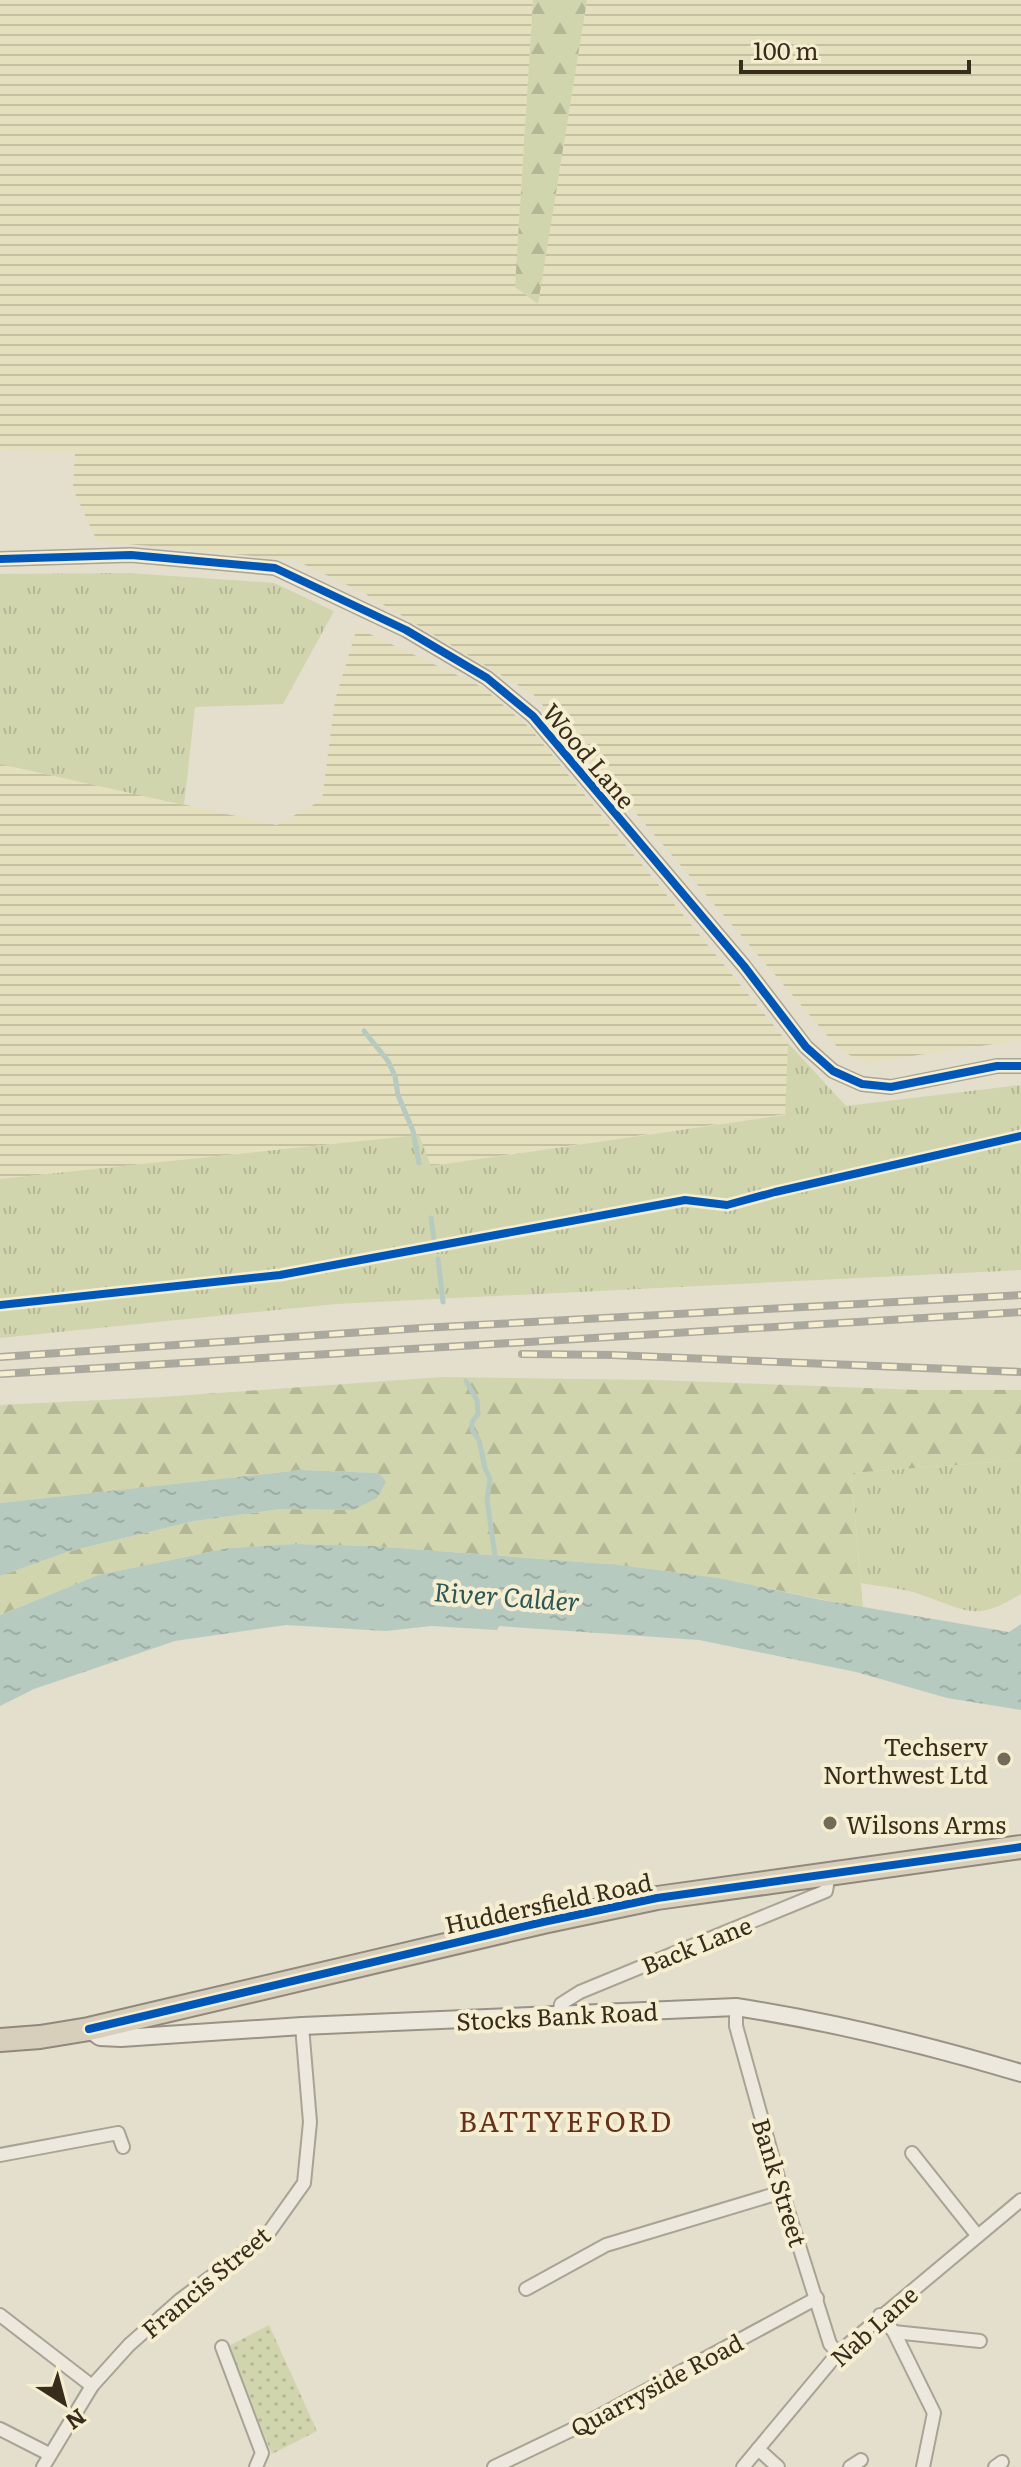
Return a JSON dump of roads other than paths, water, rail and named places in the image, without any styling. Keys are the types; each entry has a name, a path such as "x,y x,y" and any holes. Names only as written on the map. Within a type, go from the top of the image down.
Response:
{"highway":[{"name":"Huddersfield Road","path":"0,2040 89,2029 615,1907 701,1891 1021,1847"}],"street":[{"name":"Wood Lane","path":"0,559 131,555 275,568 406,630 487,678 533,716 744,966 806,1047 833,1071 862,1084 891,1087 997,1066 1021,1066"},
{"name":"Back Lane","path":"559,2014 561,2004 580,1992 826,1891 829,1873"},
{"name":"Stocks Bank Road","path":"89,2029 100,2037 121,2038 302,2026 736,2007 805,2017 906,2040 1021,2073"},
{"name":"Bank Street","path":"736,2007 736,2026 782,2192 830,2344 838,2353"},
{"name":"Francis Street","path":"43,2467 92,2386 129,2345 180,2300 267,2235 304,2183 310,2122 302,2026"},
{"path":"0,2155 118,2133 123,2147"},
{"path":"912,2153 977,2235"},
{"path":"526,2289 606,2245 782,2192"},
{"name":"Nab Lane","path":"743,2467 838,2353 1021,2200"},
{"name":"Quarryside Road","path":"494,2467 588,2422 817,2298"},
{"path":"0,2315 92,2386"},
{"path":"880,2315 894,2332 934,2413 923,2467"},
{"path":"894,2332 980,2341"},
{"path":"222,2347 262,2453 256,2467"},
{"path":"0,2429 49,2454"},
{"path":"758,2449 778,2467"}],"water":[{"path":"301,1470 379,1473 386,1482 377,1498 353,1510 280,1509 195,1521 70,1551 0,1576 0,1503"},
{"name":"River Calder","path":"296,1544 372,1546 620,1565 719,1578 822,1600 1009,1632 1021,1624 1021,1710 947,1698 856,1672 699,1640 499,1626 497,1630 431,1626 386,1631 286,1625 175,1641 34,1689 0,1706 0,1615 98,1575 229,1548"}],"waterway":[{"path":"364,1031 388,1061 395,1076 398,1095 413,1131 419,1163"},
{"path":"431,1218 434,1240"},
{"path":"438,1259 443,1302"},
{"path":"466,1381 477,1400 478,1414 472,1422 472,1430 479,1440 490,1479 487,1500 496,1562"}],"railway":[{"path":"0,1357 422,1328 1021,1295"},
{"path":"0,1374 1021,1312"},
{"path":"522,1354 1021,1372"}],"place":[{"name":"Techserv Northwest Ltd","path":"1004,1759"},
{"name":"Wilsons Arms","path":"830,1823"}],"district":[{"name":"BATTYEFORD","path":"566,2120"}]}
